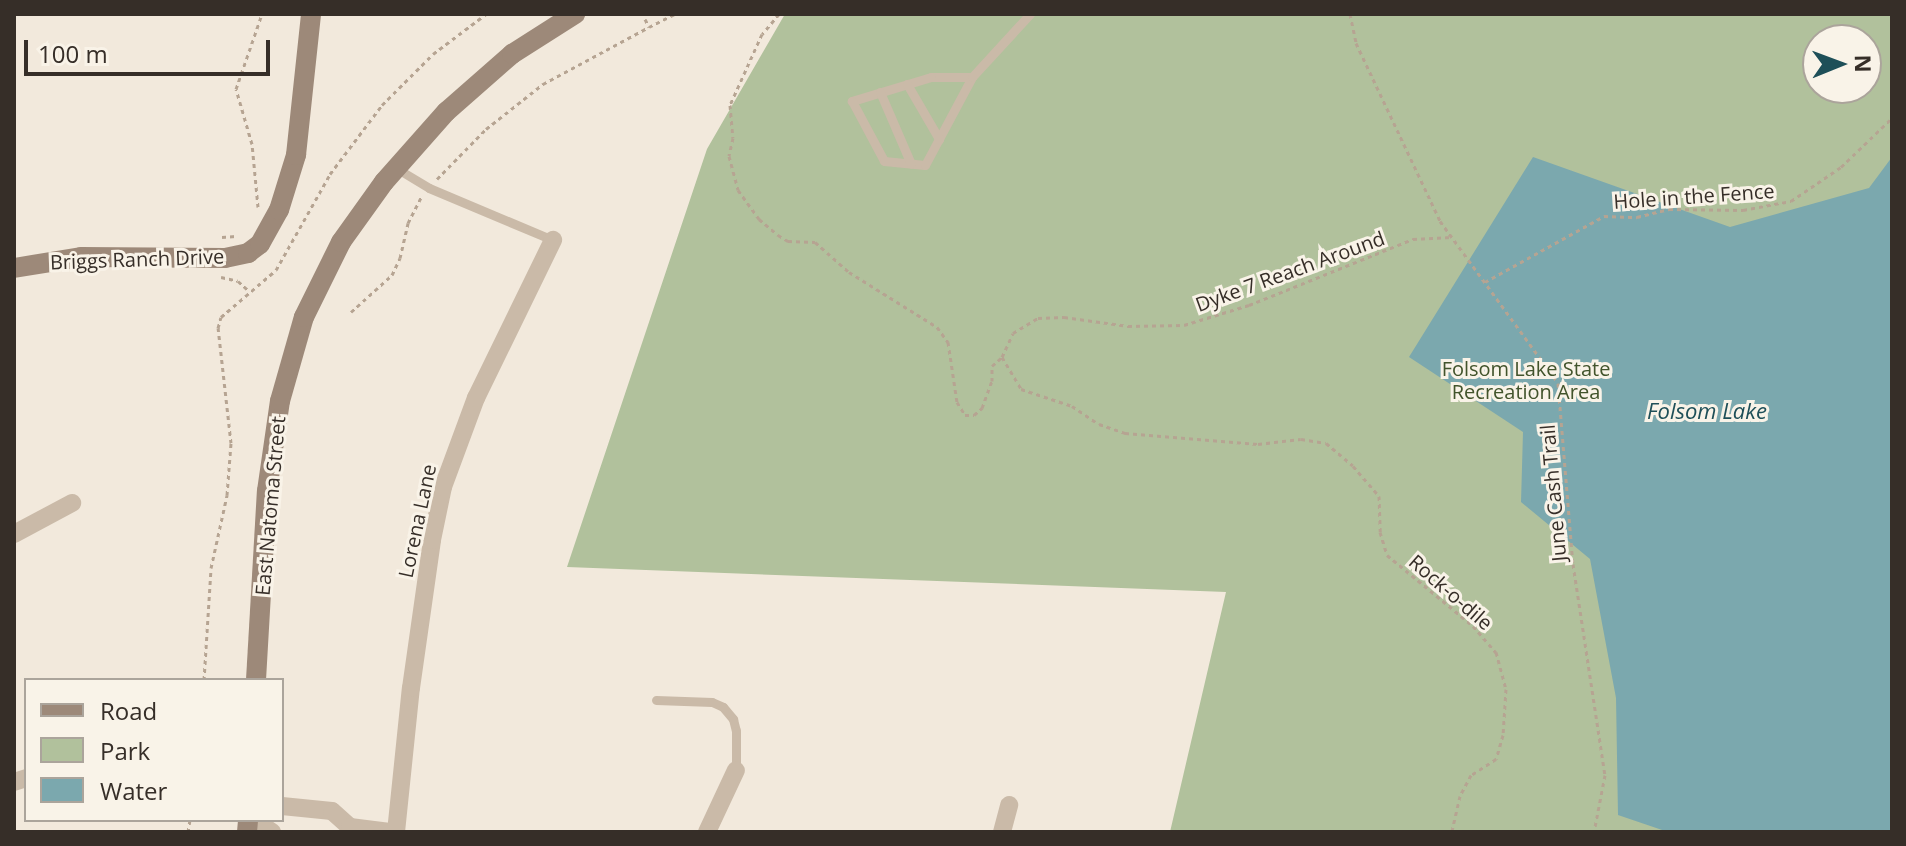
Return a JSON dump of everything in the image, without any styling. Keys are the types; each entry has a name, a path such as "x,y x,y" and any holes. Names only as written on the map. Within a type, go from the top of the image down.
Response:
{"main road":[{"name":"Briggs Ranch Drive","path":"14,268 81,257 225,258 248,253 260,244 279,210 296,155 311,14"},
{"name":"East Natoma Street","path":"256,678 267,491 280,401 304,317 341,242 396,168 446,112 512,54 575,14"}],"street":[{"name":"Lorena Lane","path":"396,832 413,673 443,487 476,398 553,240"},
{"path":"14,534 72,503"},
{"path":"707,832 736,770"},
{"path":"1002,832 1009,805"},
{"path":"284,806 332,811 346,830 388,832"},
{"path":"254,822 272,832"}],"lane":[{"path":"972,77 931,77 852,101 884,161 925,165 972,77 1030,14"},
{"path":"907,84 939,139"},
{"path":"880,92 911,164"},
{"path":"396,168 429,188 553,240"},
{"path":"656,700 712,702 723,707 733,719 736,731 736,770"}],"path":[{"path":"257,213 260,202 252,144 236,89 262,14"},
{"path":"351,312 392,275 415,206 461,153 514,105 573,66 675,14"},
{"name":"Dyke 7 Reach Around","path":"779,14 762,34 730,105 733,138 729,156 733,177 745,200 778,235 788,241 815,242 849,272 937,327 948,342 957,402 965,415 974,415 982,408 992,381 992,366 1002,357 1013,333 1038,318 1064,317 1128,326 1184,325 1249,305 1413,239 1452,237"},
{"name":"June Cash Trail","path":"1350,14 1356,43 1440,221 1558,383 1573,564 1605,775 1594,832"},
{"path":"645,19 649,27"},
{"name":"Hole in the Fence","path":"1484,282 1604,216 1637,217 1669,209 1743,210 1791,201 1841,167 1892,118"},
{"path":"222,237 241,236"},
{"path":"221,277 238,281 250,292"},
{"name":"Rock-o-dile","path":"1002,357 1021,389 1072,406 1112,429 1258,444 1301,439 1326,443 1353,466 1379,496 1380,532 1387,555 1473,626 1496,652 1506,689 1503,735 1496,759 1471,775 1460,796 1452,832"}],"green space":[{"name":"Folsom Lake State Recreation Area","path":"785,14 1892,14 1892,832 1170,832 1226,592 567,567 707,149"}],"water":[{"name":"Folsom Lake","path":"1533,157 1730,227 1869,188 1892,157 1892,832 1668,832 1618,815 1616,698 1590,559 1521,502 1523,432 1409,357"}]}
